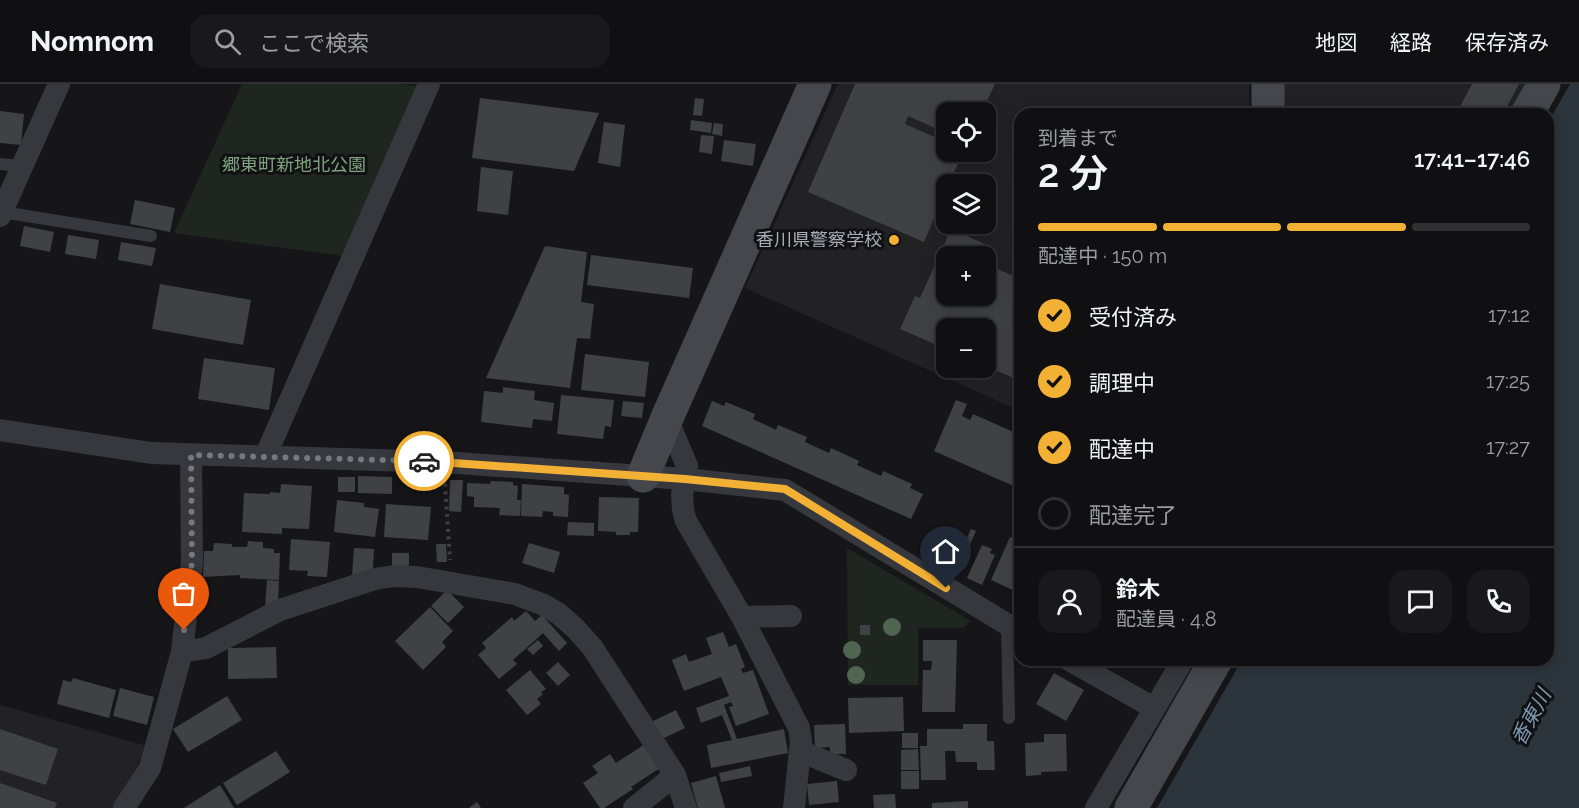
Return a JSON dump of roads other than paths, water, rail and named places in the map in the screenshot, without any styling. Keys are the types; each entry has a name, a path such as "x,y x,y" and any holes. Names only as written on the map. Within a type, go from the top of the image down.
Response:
{"street":[{"path":"1,214 11,165 59,84"},
{"path":"265,457 429,84"},
{"path":"643,476 815,84"},
{"path":"1268,108 1269,84"},
{"path":"1530,108 1544,84"},
{"path":"667,418 687,466 683,510 686,521 742,617 799,728 801,741 794,808"},
{"path":"0,430 151,453 443,462 685,479 785,489 1013,628"},
{"path":"124,808 150,768 182,652 192,561 191,455"},
{"path":"182,652 206,648 280,610 375,579 417,576 515,594 544,605 567,621 603,662 675,775 686,808"},
{"path":"742,617 790,616"},
{"path":"1080,666 1154,708"},
{"path":"1096,808 1179,666"},
{"path":"1131,808 1213,666"},
{"path":"800,751 846,770"},
{"path":"634,808 675,775"}],"lane":[{"path":"1,214 151,236"},
{"path":"1009,718 1013,628"}],"water":[{"name":"香東川","path":"1570,84 1579,84 1579,808 1157,808 1239,666 1554,666 1554,112"}],"place":[{"name":"香川県警察学校","path":"894,240"}],"park label":[{"name":"郷東町新地北公園","path":"294,165"}]}
